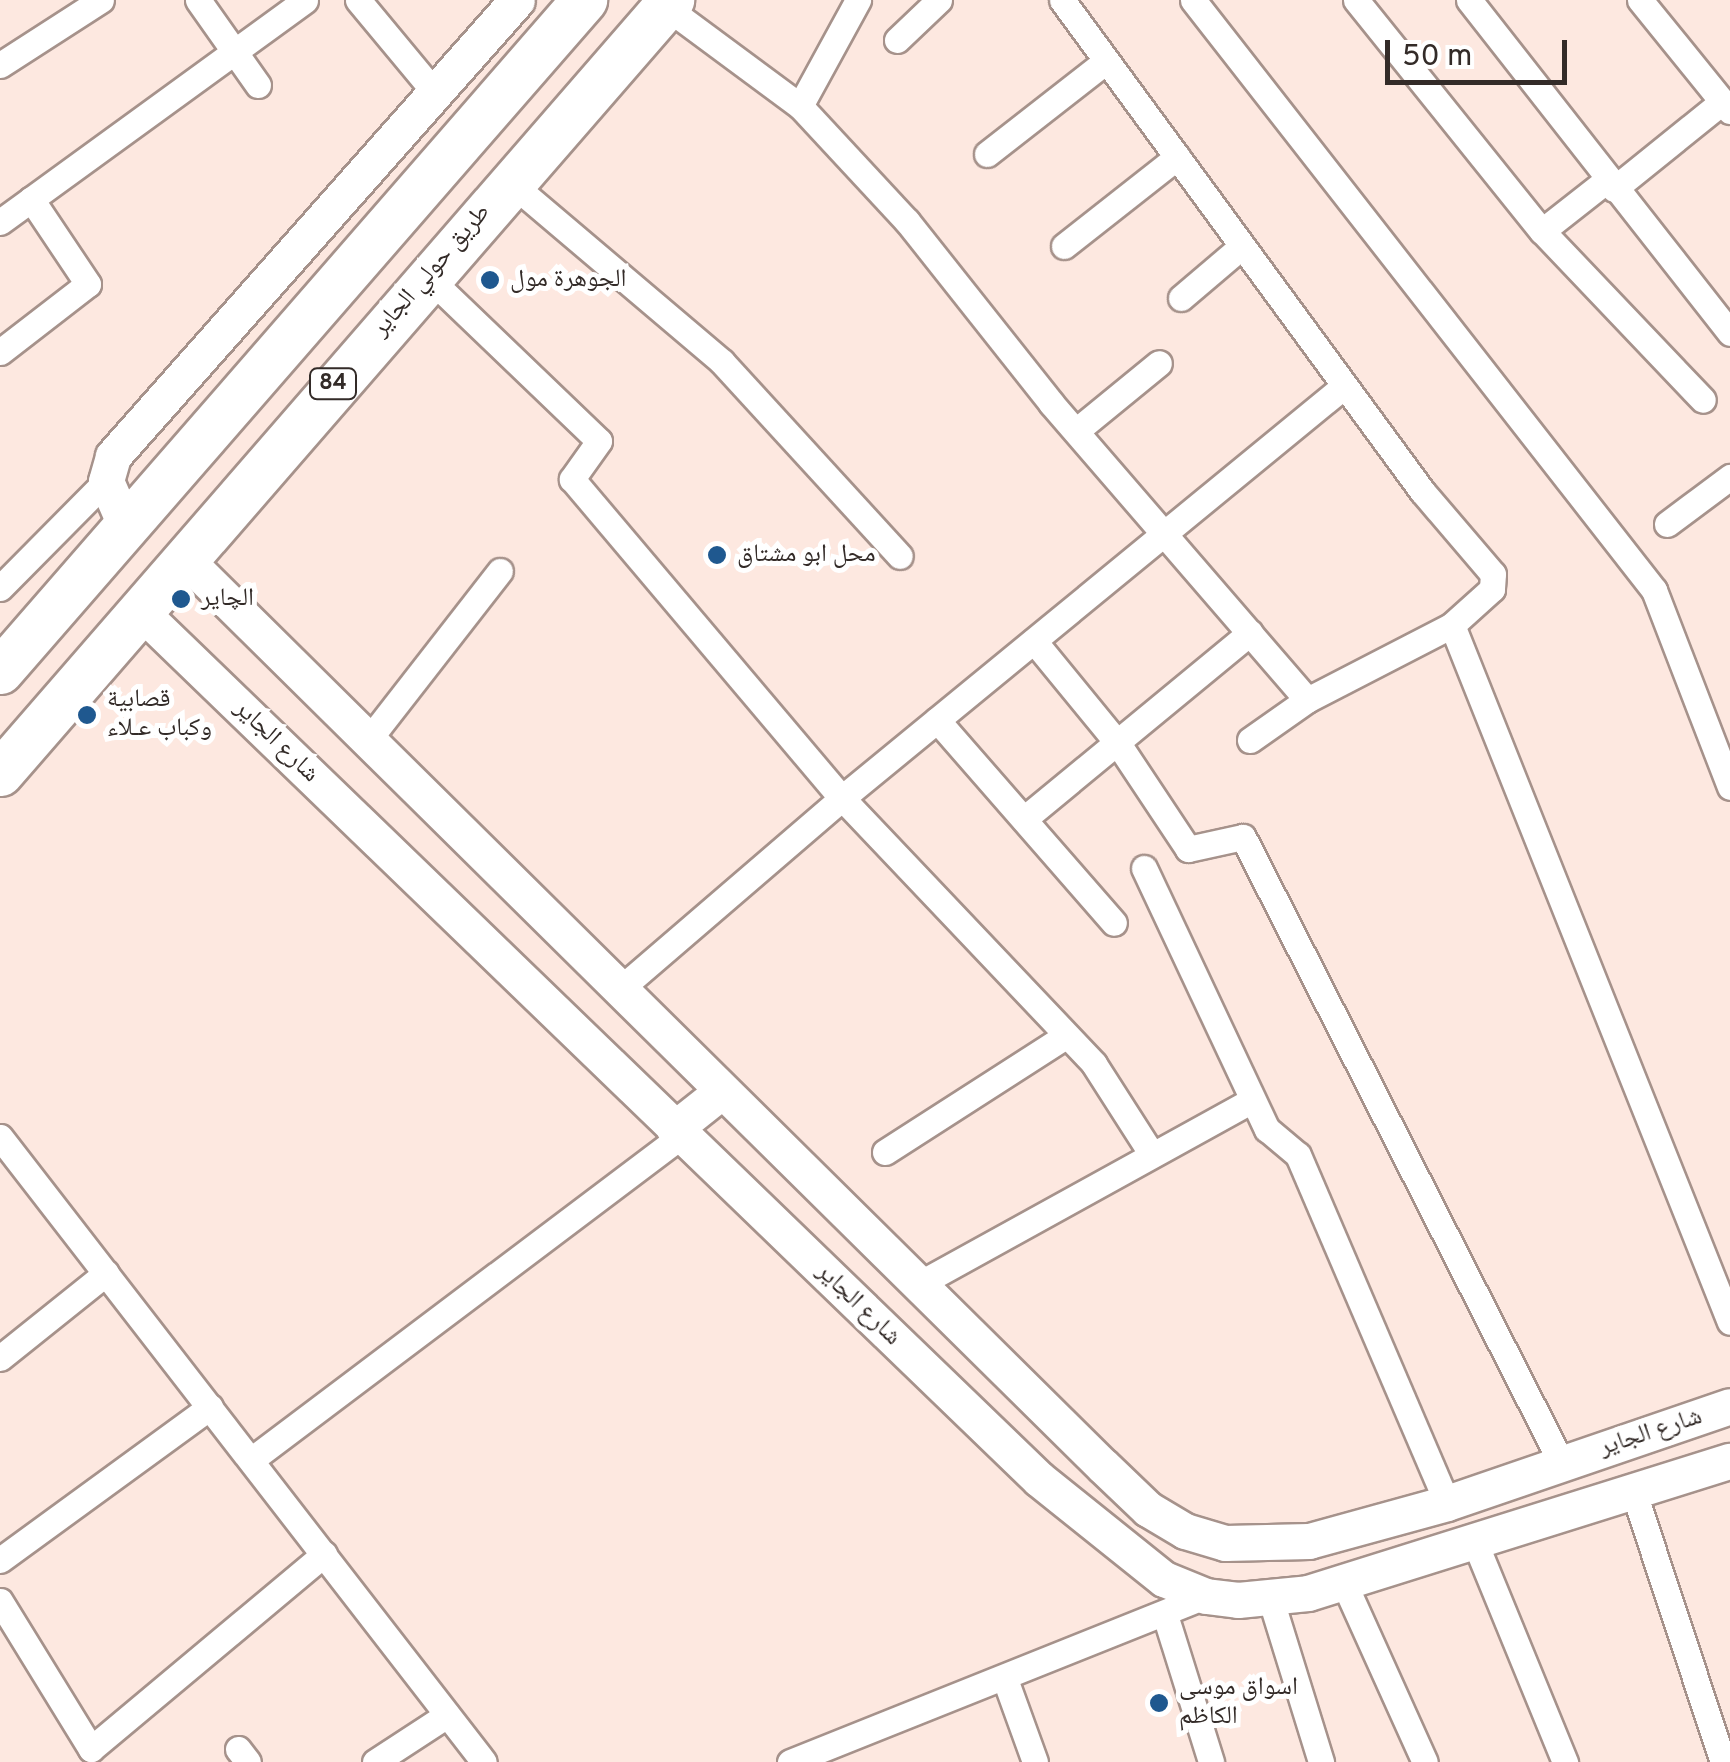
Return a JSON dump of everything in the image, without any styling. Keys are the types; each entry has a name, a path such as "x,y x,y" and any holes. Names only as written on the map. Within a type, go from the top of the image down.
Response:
{"highway":[{"name":"84","path":"1,668 584,0"},
{"name":"طريق حولي الجاير","path":"0,772 182,557 668,3"}],"street":[{"path":"0,65 101,0"},
{"path":"198,0 258,85"},
{"path":"0,222 304,0"},
{"path":"358,0 436,94"},
{"path":"800,106 858,0"},
{"path":"897,40 939,0"},
{"path":"1062,0 1344,386 1493,574 1492,588 1452,626 1307,700 1250,740"},
{"path":"1193,0 1654,590 1729,781"},
{"path":"1356,0 1542,231 1703,400"},
{"path":"1469,0 1730,333"},
{"path":"1542,231 1726,106 1640,0"},
{"path":"0,588 106,481 113,456 515,1"},
{"path":"668,3 800,106 908,222 1076,431 1307,700"},
{"path":"987,154 1106,61"},
{"path":"1064,246 1176,156"},
{"path":"510,182 722,362 900,556"},
{"path":"0,352 88,284 30,199"},
{"path":"1180,298 1242,246"},
{"path":"427,276 599,441 572,478 842,798 1094,1064 1151,1153"},
{"path":"1076,431 1159,364"},
{"path":"620,989 842,798 1344,386"},
{"path":"1667,524 1730,477"},
{"path":"106,481 126,527"},
{"name":"شارع الجاير","path":"182,557 1148,1509 1185,1531 1225,1543 1308,1541 1447,1503 1730,1406"},
{"path":"366,742 500,571"},
{"name":"شارع الجاير","path":"138,608 1079,1516 1164,1578 1206,1596 1270,1597 1344,1583 1476,1545 1730,1460"},
{"path":"1452,626 1730,1322"},
{"path":"1024,819 1119,745 1250,632"},
{"path":"1034,641 1119,745 1188,849 1243,837 1562,1462"},
{"path":"938,720 1114,923"},
{"path":"1144,868 1266,1129 1298,1155 1447,1503"},
{"path":"885,1152 1066,1036"},
{"path":"251,1460 678,1133 722,1091"},
{"path":"919,1284 1252,1100"},
{"path":"0,1138 484,1762"},
{"path":"0,1358 106,1273"},
{"path":"0,1560 210,1407"},
{"path":"1634,1493 1723,1762"},
{"path":"1476,1545 1565,1762"},
{"path":"0,1601 91,1749 324,1554"},
{"path":"1344,1583 1425,1762"},
{"path":"790,1762 1166,1618 1206,1596"},
{"path":"1270,1597 1321,1762"},
{"path":"1166,1618 1212,1762"},
{"path":"1005,1679 1035,1762"},
{"path":"375,1762 447,1715"}],"place":[{"name":"الجوهرة مول","path":"490,280"},
{"name":"محل ابو مشتاق","path":"717,555"},
{"name":"الچاير","path":"181,599"},
{"name":"قصابية وكباب عـلاء","path":"87,715"},
{"name":"اسواق موسى الكاظم","path":"1159,1703"}]}
